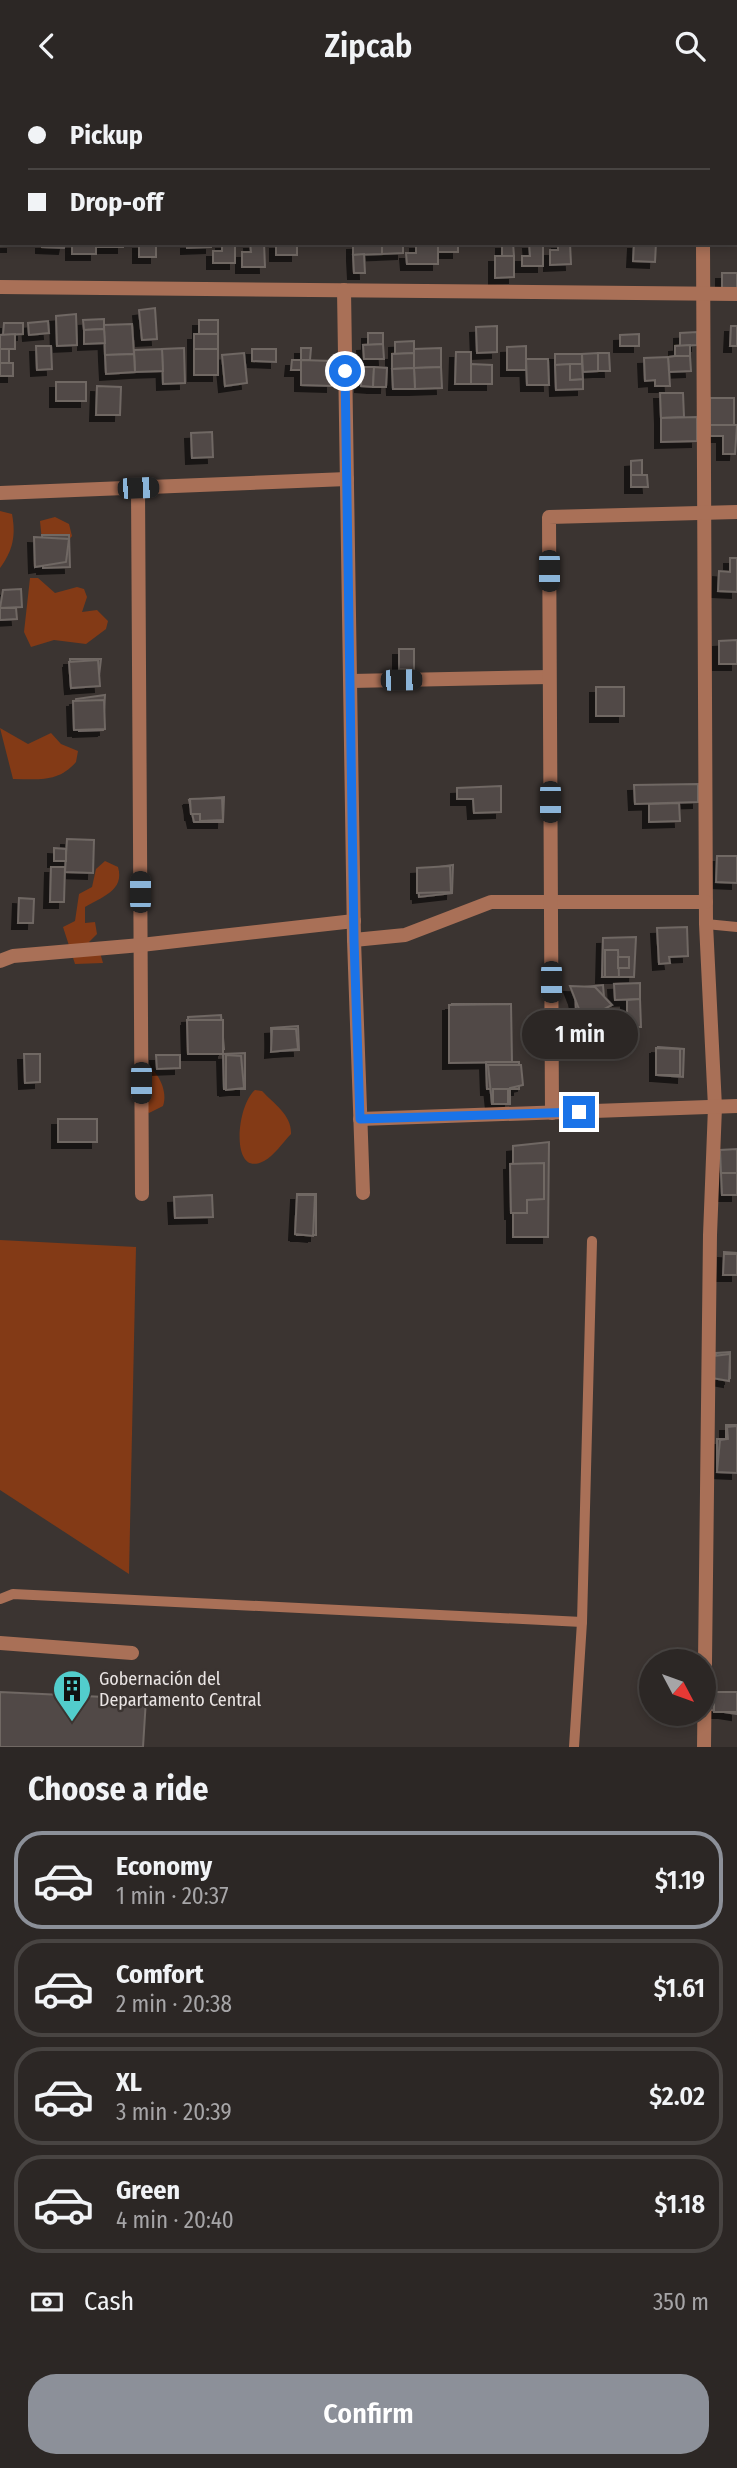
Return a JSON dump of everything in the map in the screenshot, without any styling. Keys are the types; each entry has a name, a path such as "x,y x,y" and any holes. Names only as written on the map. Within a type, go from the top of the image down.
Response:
{"street":[{"path":"703,245 706,923 715,1107 709,1276 704,1747"},
{"path":"0,287 737,294"},
{"path":"344,291 354,940 363,1193"},
{"path":"0,493 347,479"},
{"path":"138,488 142,1194"},
{"path":"552,1113 549,517 737,512"},
{"path":"351,681 550,677"},
{"path":"354,940 405,935 491,902 706,902"},
{"path":"0,961 13,956 141,946 354,921"},
{"path":"360,1119 737,1106"},
{"path":"0,1643 132,1653"}],"lane":[{"path":"706,923 737,927"},
{"path":"574,1747 582,1622 592,1241"},
{"path":"0,1599 13,1594 582,1622"}],"shaded area":[{"path":"0,511 12,514 14,529 11,549 0,568"},
{"path":"55,517 69,524 72,536 67,542 42,541 40,521"},
{"path":"30,578 38,578 55,593 77,587 84,589 87,597 82,612 97,610 108,621 106,629 86,644 54,640 31,647 24,632"},
{"path":"0,728 28,744 51,733 61,744 78,751 76,762 55,777 13,779"},
{"path":"105,861 118,867 118,882 110,892 85,907 85,923 95,922 97,934 89,942 99,949 103,963 75,964 63,927 75,921 79,894 92,887 96,869"},
{"path":"147,1065 159,1078 164,1095 163,1106 149,1113 131,1097 132,1082"},
{"path":"255,1090 262,1091 281,1110 289,1121 291,1134 268,1159 253,1164 246,1160 241,1151 240,1138 244,1110"},
{"path":"0,1240 136,1247 129,1574 0,1490"}],"building":[{"path":"42,245 65,245 64,248"},
{"path":"72,245 96,245 96,254 72,254"},
{"path":"96,245 123,245 123,247"},
{"path":"139,245 156,245 156,257 139,257"},
{"path":"187,245 211,245 211,247 187,248"},
{"path":"222,245 235,245 235,263 213,263 213,251 222,251"},
{"path":"250,245 264,245 265,267 242,267 242,252 251,252"},
{"path":"276,245 297,245 297,255 276,255"},
{"path":"353,245 382,245 382,254 353,255"},
{"path":"382,245 403,245 403,253 382,254"},
{"path":"416,245 438,245 438,264 407,264 406,253 416,253"},
{"path":"438,245 458,245 458,252 438,252"},
{"path":"502,245 513,245 514,256 502,256"},
{"path":"529,245 543,245 543,266 522,266 522,256 530,256"},
{"path":"558,245 570,245 571,264 550,265 550,250 558,250"},
{"path":"634,245 656,245 655,262 633,261"},
{"path":"364,254 365,273 354,273 353,255"},
{"path":"495,256 514,256 514,277 495,278"},
{"path":"722,273 737,273 737,289 722,289"},
{"path":"155,308 157,339 142,340 139,310"},
{"path":"76,314 77,345 57,346 56,316"},
{"path":"104,319 104,329 84,330 83,320"},
{"path":"199,320 218,320 218,334 199,334"},
{"path":"48,321 49,333 29,335 28,323"},
{"path":"4,323 23,323 23,334 3,335"},
{"path":"132,324 134,354 105,355 104,325"},
{"path":"497,326 497,352 477,353 476,327"},
{"path":"731,326 737,326 737,346 730,346"},
{"path":"104,329 105,343 84,344 84,330"},
{"path":"697,332 697,345 680,346 680,333"},
{"path":"368,333 383,333 383,344 368,345"},
{"path":"15,334 15,349 0,349 0,335"},
{"path":"194,334 218,334 218,349 194,349"},
{"path":"639,334 639,346 620,346 620,335"},
{"path":"414,341 414,353 395,354 395,342"},
{"path":"383,344 384,359 364,359 363,345"},
{"path":"690,345 690,356 675,356 675,346"},
{"path":"36,346 51,346 52,369 37,370"},
{"path":"526,346 526,370 507,370 507,347"},
{"path":"184,348 185,383 163,384 162,349"},
{"path":"301,348 311,348 310,360 301,360"},
{"path":"441,348 441,367 414,368 414,349"},
{"path":"0,349 9,349 9,363 0,363"},
{"path":"162,349 163,371 135,372 134,350"},
{"path":"194,349 218,349 218,375 194,375"},
{"path":"252,349 276,349 276,362 252,361"},
{"path":"456,352 471,352 471,384 455,384"},
{"path":"244,353 247,383 225,386 222,355"},
{"path":"414,353 414,368 392,369 392,354"},
{"path":"598,353 598,371 583,372 582,354"},
{"path":"598,353 609,353 610,371 598,371"},
{"path":"134,354 135,372 106,374 105,355"},
{"path":"555,354 582,354 582,364 555,365"},
{"path":"690,356 691,371 669,372 668,357"},
{"path":"668,357 670,386 655,386 655,380 645,381 644,358"},
{"path":"526,359 548,359 549,385 527,385"},
{"path":"292,360 301,360 301,370 291,370"},
{"path":"301,360 332,361 332,386 301,385"},
{"path":"0,363 13,363 13,376 0,376"},
{"path":"471,364 492,365 492,384 471,384"},
{"path":"570,364 570,380 583,379 583,389 556,390 555,365"},
{"path":"570,364 582,364 583,379 570,380"},
{"path":"362,367 374,367 373,387 361,386"},
{"path":"374,367 387,368 386,387 373,387"},
{"path":"441,367 442,388 415,389 414,368"},
{"path":"414,368 415,389 393,389 392,369"},
{"path":"56,382 86,382 86,401 56,401"},
{"path":"97,386 121,387 120,415 96,415"},
{"path":"660,393 683,393 684,417 661,418"},
{"path":"710,398 734,398 734,425 710,425"},
{"path":"697,417 697,441 661,442 661,418"},
{"path":"710,425 737,425 735,454 723,454 723,436 710,436"},
{"path":"212,432 213,457 192,458 191,433"},
{"path":"642,460 642,475 631,475 631,461"},
{"path":"631,475 647,475 648,487 631,487"},
{"path":"42,535 69,535 70,567 43,568"},
{"path":"34,537 69,539 66,562 35,567"},
{"path":"730,558 737,558 737,592 718,591 719,571 730,572"},
{"path":"21,589 22,607 0,608 3,590"},
{"path":"0,608 16,608 17,619 0,620"},
{"path":"737,640 737,664 719,664 719,641"},
{"path":"399,649 414,649 414,670 399,669"},
{"path":"70,659 101,659 98,684 71,688"},
{"path":"98,660 100,686 71,688 69,662"},
{"path":"596,687 624,687 624,716 596,716"},
{"path":"105,695 103,730 79,731 76,699"},
{"path":"104,700 105,729 74,730 73,701"},
{"path":"698,784 698,802 635,804 634,785"},
{"path":"501,786 501,812 474,813 473,799 457,799 457,788"},
{"path":"224,797 223,822 194,822 189,800"},
{"path":"222,798 223,820 200,821 200,814 191,814 190,799"},
{"path":"679,803 680,821 649,822 649,804"},
{"path":"67,839 94,840 93,873 65,872"},
{"path":"54,848 66,849 66,861 54,861"},
{"path":"717,856 737,856 737,883 716,882"},
{"path":"453,865 452,893 419,897 418,870"},
{"path":"450,866 451,892 417,893 417,868"},
{"path":"51,867 65,867 64,902 50,902"},
{"path":"19,898 34,899 33,923 18,923"},
{"path":"687,927 688,956 669,957 670,963 659,964 657,928"},
{"path":"636,937 634,977 602,977 603,938"},
{"path":"605,950 618,950 619,977 605,977"},
{"path":"618,957 629,957 629,968 618,968"},
{"path":"640,983 640,999 615,1000 614,984"},
{"path":"603,985 605,1009 576,1011 575,988"},
{"path":"570,986 595,987 612,1005 574,1025 570,1014 579,1009"},
{"path":"640,999 641,1027 627,1027 627,1000"},
{"path":"452,1004 510,1004 511,1056 454,1056"},
{"path":"511,1004 512,1062 449,1063 449,1005"},
{"path":"221,1015 224,1049 190,1053 188,1017"},
{"path":"187,1020 223,1020 223,1054 188,1054"},
{"path":"298,1026 299,1050 272,1051 271,1028"},
{"path":"272,1029 296,1029 298,1049 271,1052"},
{"path":"658,1047 684,1049 683,1077 658,1075"},
{"path":"656,1048 680,1049 680,1075 656,1075"},
{"path":"245,1053 245,1089 224,1089 223,1054"},
{"path":"24,1054 40,1054 40,1082 25,1083"},
{"path":"156,1055 180,1055 180,1068 157,1069"},
{"path":"226,1055 241,1056 244,1088 226,1090"},
{"path":"486,1062 519,1062 519,1089 487,1089"},
{"path":"488,1065 521,1065 523,1085 510,1088 510,1104 492,1104"},
{"path":"493,1089 508,1089 508,1104 493,1104"},
{"path":"58,1119 97,1119 97,1142 58,1142"},
{"path":"549,1142 548,1237 513,1237 513,1146"},
{"path":"737,1149 737,1173 721,1173 720,1150"},
{"path":"544,1163 544,1199 527,1200 527,1213 511,1213 510,1164"},
{"path":"721,1173 737,1173 737,1195 722,1195"},
{"path":"297,1194 316,1194 316,1235 297,1235"},
{"path":"212,1195 213,1217 175,1218 174,1197"},
{"path":"297,1195 315,1195 313,1236 295,1234"},
{"path":"724,1252 737,1253 737,1274 725,1273"},
{"path":"724,1254 737,1254 737,1275 723,1275"},
{"path":"730,1352 730,1378 716,1378 716,1353"},
{"path":"730,1354 729,1381 712,1378 714,1356"},
{"path":"726,1425 737,1425 737,1472 717,1472 717,1439 726,1439"},
{"path":"737,1426 737,1473 717,1472 720,1440 728,1439 727,1427"},
{"name":"Gobernación del Departamento Central","path":"0,1692 146,1699 143,1747 0,1747"},
{"path":"716,1692 737,1693 737,1714 716,1711"},
{"path":"716,1692 737,1692 737,1712 716,1712"}],"place":[{"name":"Gobernación del Departamento Central","path":"72,1723"}],"route":[{"path":"345,371 354,940 360,1119 579,1112"}]}
